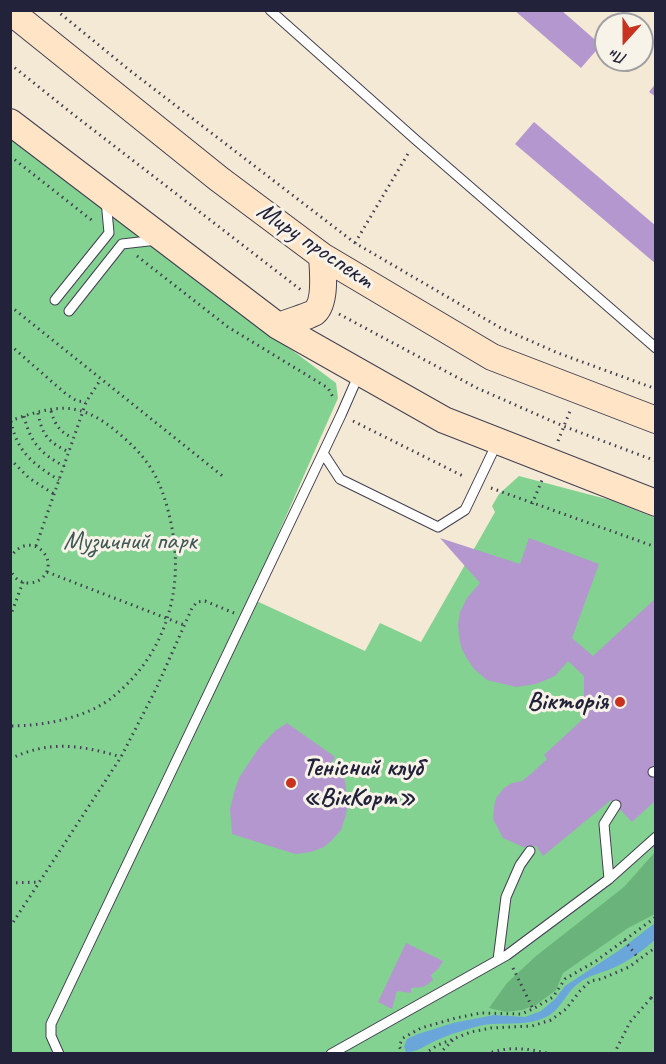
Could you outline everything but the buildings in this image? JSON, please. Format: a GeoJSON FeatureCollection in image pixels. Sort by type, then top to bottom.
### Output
{"type":"FeatureCollection","features":[{"type":"Feature","properties":{"kind":"main road","name":"Миру проспект"},"geometry":{"type":"LineString","coordinates":[[10,11],[219,179],[322,256],[492,357],[656,420]]}},
{"type":"Feature","properties":{"kind":"main road"},"geometry":{"type":"LineString","coordinates":[[10,122],[278,326],[444,420],[656,503]]}},
{"type":"Feature","properties":{"kind":"main road"},"geometry":{"type":"LineString","coordinates":[[278,326],[314,312],[320,303],[323,287],[322,256]]}},
{"type":"Feature","properties":{"kind":"lane"},"geometry":{"type":"LineString","coordinates":[[270,10],[656,348]]}},
{"type":"Feature","properties":{"kind":"lane"},"geometry":{"type":"LineString","coordinates":[[55,300],[109,233],[105,195]]}},
{"type":"Feature","properties":{"kind":"lane"},"geometry":{"type":"LineString","coordinates":[[69,311],[122,244],[164,239]]}},
{"type":"Feature","properties":{"kind":"lane"},"geometry":{"type":"LineString","coordinates":[[59,1053],[51,1036],[51,1024],[360,372]]}},
{"type":"Feature","properties":{"kind":"lane"},"geometry":{"type":"LineString","coordinates":[[323,453],[340,478],[438,527],[465,510],[498,441]]}},
{"type":"Feature","properties":{"kind":"lane"},"geometry":{"type":"LineString","coordinates":[[609,879],[604,824],[616,805]]}},
{"type":"Feature","properties":{"kind":"lane"},"geometry":{"type":"LineString","coordinates":[[331,1053],[507,955],[609,879],[656,837]]}},
{"type":"Feature","properties":{"kind":"lane"},"geometry":{"type":"LineString","coordinates":[[498,960],[506,897],[520,865],[530,851]]}},
{"type":"Feature","properties":{"kind":"path"},"geometry":{"type":"LineString","coordinates":[[56,10],[128,69],[355,243],[499,327],[558,353],[656,389]]}},
{"type":"Feature","properties":{"kind":"path"},"geometry":{"type":"LineString","coordinates":[[355,243],[416,140]]}},
{"type":"Feature","properties":{"kind":"path"},"geometry":{"type":"LineString","coordinates":[[10,306],[225,478]]}},
{"type":"Feature","properties":{"kind":"path"},"geometry":{"type":"LineString","coordinates":[[10,345],[66,394],[77,401],[86,402]]}},
{"type":"Feature","properties":{"kind":"path"},"geometry":{"type":"LineString","coordinates":[[532,504],[588,364]]}},
{"type":"Feature","properties":{"kind":"path"},"geometry":{"type":"LineString","coordinates":[[36,546],[86,402],[101,379]]}},
{"type":"Feature","properties":{"kind":"path"},"geometry":{"type":"LineString","coordinates":[[10,726],[36,725],[56,721],[98,707],[113,697],[144,664],[156,645],[173,601],[176,558],[169,513],[160,484],[148,463],[129,442],[114,429],[94,417],[71,408],[38,412],[11,421],[14,436],[23,452],[37,466],[58,480]]}},
{"type":"Feature","properties":{"kind":"path"},"geometry":{"type":"LineString","coordinates":[[51,410],[54,422],[59,429],[65,435],[73,438]]}},
{"type":"Feature","properties":{"kind":"path"},"geometry":{"type":"LineString","coordinates":[[38,412],[40,424],[47,438],[69,452]]}},
{"type":"Feature","properties":{"kind":"path"},"geometry":{"type":"LineString","coordinates":[[24,417],[27,430],[37,447],[63,466]]}},
{"type":"Feature","properties":{"kind":"path"},"geometry":{"type":"LineString","coordinates":[[10,459],[29,478],[54,494]]}},
{"type":"Feature","properties":{"kind":"path"},"geometry":{"type":"LineString","coordinates":[[10,558],[21,546],[36,546],[42,550],[48,563],[47,572],[43,577],[30,584],[16,579],[10,570]]}},
{"type":"Feature","properties":{"kind":"path"},"geometry":{"type":"LineString","coordinates":[[47,572],[184,625]]}},
{"type":"Feature","properties":{"kind":"path"},"geometry":{"type":"LineString","coordinates":[[10,618],[23,582]]}},
{"type":"Feature","properties":{"kind":"path"},"geometry":{"type":"LineString","coordinates":[[10,927],[121,757],[156,689],[192,608],[197,602],[205,601],[245,618]]}},
{"type":"Feature","properties":{"kind":"path"},"geometry":{"type":"LineString","coordinates":[[10,759],[49,746],[86,748],[121,757]]}},
{"type":"Feature","properties":{"kind":"path"},"geometry":{"type":"LineString","coordinates":[[10,883],[40,882]]}},
{"type":"Feature","properties":{"kind":"path"},"geometry":{"type":"LineString","coordinates":[[402,1053],[399,1046],[403,1038],[421,1028],[482,1013],[521,1014],[533,1009],[553,996],[565,979],[596,961],[656,917]]}},
{"type":"Feature","properties":{"kind":"path"},"geometry":{"type":"LineString","coordinates":[[624,940],[639,960]]}},
{"type":"Feature","properties":{"kind":"path"},"geometry":{"type":"LineString","coordinates":[[424,1053],[456,1038],[491,1028],[532,1026],[551,1020],[566,1009],[590,981],[629,968],[656,947]]}},
{"type":"Feature","properties":{"kind":"path"},"geometry":{"type":"LineString","coordinates":[[507,955],[533,1009]]}},
{"type":"Feature","properties":{"kind":"path"},"geometry":{"type":"LineString","coordinates":[[614,1053],[630,1022],[656,992]]}},
{"type":"Feature","properties":{"kind":"path"},"geometry":{"type":"LineString","coordinates":[[651,998],[656,1002]]}},
{"type":"Feature","properties":{"kind":"path"},"geometry":{"type":"LineString","coordinates":[[439,1053],[456,1038]]}},
{"type":"Feature","properties":{"kind":"path"},"geometry":{"type":"LineString","coordinates":[[486,1053],[498,1049],[530,1048],[550,1053]]}},
{"type":"Feature","properties":{"kind":"green space","name":"Музичний парк"},"geometry":{"type":"Polygon","coordinates":[[[10,139],[336,383],[338,398],[250,598],[365,651],[380,623],[421,642],[495,512],[492,506],[499,494],[519,476],[610,500],[655,518],[655,1053],[11,1053],[10,139]]]}},
{"type":"Feature","properties":{"kind":"green space"},"geometry":{"type":"Polygon","coordinates":[[[655,852],[655,914],[628,928],[563,973],[556,990],[536,1005],[506,1012],[489,1008],[507,983],[536,956],[624,887],[655,852]]]}},
{"type":"Feature","properties":{"kind":"water"},"geometry":{"type":"Polygon","coordinates":[[[655,923],[655,940],[624,962],[583,980],[550,1015],[525,1023],[477,1026],[444,1037],[417,1050],[406,1052],[404,1047],[407,1039],[453,1023],[494,1015],[525,1017],[541,1011],[565,986],[621,949],[655,923]]]}},
{"type":"Feature","properties":{"kind":"place","name":"Вікторія"},"geometry":{"type":"Point","coordinates":[620,702]}},
{"type":"Feature","properties":{"kind":"place","name":"Тенісний клуб «ВікКорт»"},"geometry":{"type":"Point","coordinates":[291,783]}}]}
